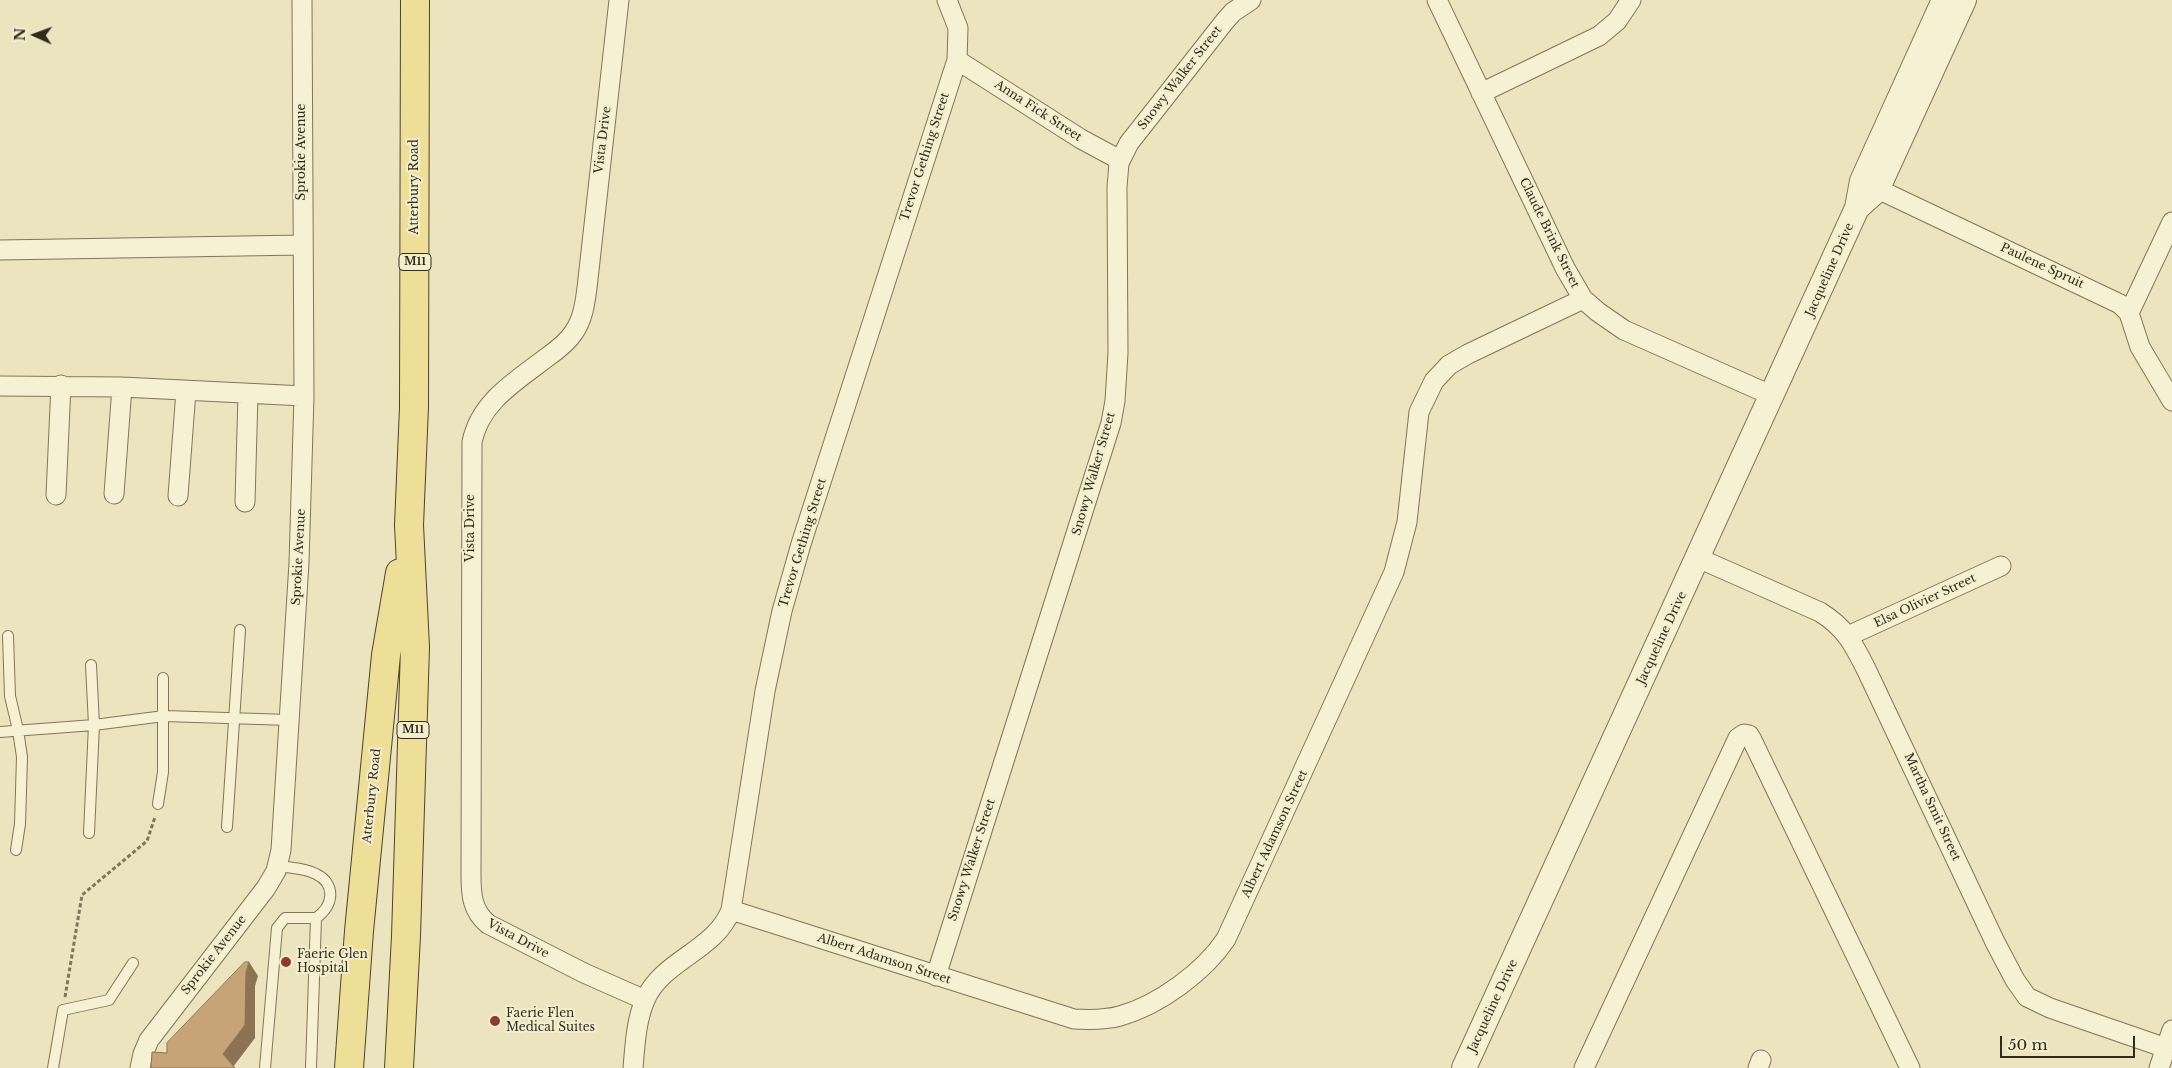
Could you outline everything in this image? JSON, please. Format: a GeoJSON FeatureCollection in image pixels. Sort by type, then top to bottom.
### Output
{"type":"FeatureCollection","features":[{"type":"Feature","properties":{"kind":"main road","name":"Atterbury Road"},"geometry":{"type":"LineString","coordinates":[[399,1068],[406,936],[415,647],[409,525],[414,379],[415,0]]}},
{"type":"Feature","properties":{"kind":"main road","name":"Atterbury Road"},"geometry":{"type":"LineString","coordinates":[[349,1068],[359,931],[386,655],[409,525]]}},
{"type":"Feature","properties":{"kind":"street","name":"Sprokie Avenue"},"geometry":{"type":"LineString","coordinates":[[140,1068],[145,1047],[152,1034],[266,888],[278,866],[282,850],[301,517],[304,396],[302,0]]}},
{"type":"Feature","properties":{"kind":"street","name":"Vista Drive"},"geometry":{"type":"LineString","coordinates":[[619,0],[587,288],[580,321],[574,333],[559,349],[501,394],[482,414],[476,426],[472,442],[471,875],[474,907],[480,917],[488,924],[584,973],[645,1000]]}},
{"type":"Feature","properties":{"kind":"street","name":"Trevor Gething Street"},"geometry":{"type":"LineString","coordinates":[[633,1068],[637,1027],[645,1000],[659,980],[720,930],[731,910],[758,728],[782,611],[803,536],[957,60],[958,28],[947,0]]}},
{"type":"Feature","properties":{"kind":"street","name":"Snowy Walker Street"},"geometry":{"type":"LineString","coordinates":[[936,976],[1111,423],[1115,401],[1118,353],[1117,187],[1120,160],[1129,143],[1216,32],[1233,12],[1249,0]]}},
{"type":"Feature","properties":{"kind":"street","name":"Claude Brink Street"},"geometry":{"type":"LineString","coordinates":[[1437,0],[1567,272],[1583,298],[1598,312],[1624,330],[1773,396]]}},
{"type":"Feature","properties":{"kind":"street"},"geometry":{"type":"LineString","coordinates":[[1481,93],[1599,36],[1617,21],[1631,0]]}},
{"type":"Feature","properties":{"kind":"street","name":"Jacqueline Drive"},"geometry":{"type":"LineString","coordinates":[[1869,186],[1944,0]]}},
{"type":"Feature","properties":{"kind":"street","name":"Jacqueline Drive"},"geometry":{"type":"LineString","coordinates":[[1464,1068],[1773,396],[1857,208],[1964,0]]}},
{"type":"Feature","properties":{"kind":"street","name":"Anna Fick Street"},"geometry":{"type":"LineString","coordinates":[[957,60],[1081,139],[1120,160]]}},
{"type":"Feature","properties":{"kind":"street","name":"Paulene Spruit"},"geometry":{"type":"LineString","coordinates":[[1869,186],[2111,298],[2130,313]]}},
{"type":"Feature","properties":{"kind":"street"},"geometry":{"type":"LineString","coordinates":[[2172,222],[2130,313],[2140,347],[2172,401]]}},
{"type":"Feature","properties":{"kind":"street"},"geometry":{"type":"LineString","coordinates":[[0,250],[302,245]]}},
{"type":"Feature","properties":{"kind":"street","name":"Albert Adamson Street"},"geometry":{"type":"LineString","coordinates":[[731,910],[1067,1017],[1100,1019],[1120,1016],[1148,1005],[1185,981],[1214,956],[1226,939],[1394,572],[1406,522],[1419,412],[1427,393],[1440,374],[1458,359],[1583,298]]}},
{"type":"Feature","properties":{"kind":"street"},"geometry":{"type":"LineString","coordinates":[[56,495],[61,385]]}},
{"type":"Feature","properties":{"kind":"street"},"geometry":{"type":"LineString","coordinates":[[0,386],[122,387],[304,396]]}},
{"type":"Feature","properties":{"kind":"street"},"geometry":{"type":"LineString","coordinates":[[114,494],[122,387]]}},
{"type":"Feature","properties":{"kind":"street"},"geometry":{"type":"LineString","coordinates":[[178,496],[186,391]]}},
{"type":"Feature","properties":{"kind":"street"},"geometry":{"type":"LineString","coordinates":[[246,502],[248,394]]}},
{"type":"Feature","properties":{"kind":"street","name":"Martha Smit Street"},"geometry":{"type":"LineString","coordinates":[[1698,558],[1820,612],[1838,624],[1848,636],[1867,671],[1995,942],[2023,993],[2033,1001],[2050,1008],[2166,1048]]}},
{"type":"Feature","properties":{"kind":"street","name":"Elsa Olivier Street"},"geometry":{"type":"LineString","coordinates":[[1848,636],[2001,566]]}},
{"type":"Feature","properties":{"kind":"street"},"geometry":{"type":"LineString","coordinates":[[1584,1068],[1738,738],[1744,734],[1749,734],[1910,1068]]}},
{"type":"Feature","properties":{"kind":"street"},"geometry":{"type":"LineString","coordinates":[[2159,1068],[2172,1030]]}},
{"type":"Feature","properties":{"kind":"lane"},"geometry":{"type":"LineString","coordinates":[[227,827],[240,630]]}},
{"type":"Feature","properties":{"kind":"lane"},"geometry":{"type":"LineString","coordinates":[[8,636],[10,696],[18,730],[22,776],[20,824],[16,850]]}},
{"type":"Feature","properties":{"kind":"lane"},"geometry":{"type":"LineString","coordinates":[[89,833],[94,725],[91,665]]}},
{"type":"Feature","properties":{"kind":"lane"},"geometry":{"type":"LineString","coordinates":[[158,804],[163,772],[163,678]]}},
{"type":"Feature","properties":{"kind":"lane"},"geometry":{"type":"LineString","coordinates":[[0,732],[94,725],[164,716],[290,720]]}},
{"type":"Feature","properties":{"kind":"lane"},"geometry":{"type":"LineString","coordinates":[[265,1068],[277,928],[285,918],[316,918],[326,909],[330,900],[326,883],[315,873],[278,866]]}},
{"type":"Feature","properties":{"kind":"lane"},"geometry":{"type":"LineString","coordinates":[[311,1068],[316,918]]}},
{"type":"Feature","properties":{"kind":"lane"},"geometry":{"type":"LineString","coordinates":[[53,1068],[63,1010],[109,1000],[132,963]]}},
{"type":"Feature","properties":{"kind":"path"},"geometry":{"type":"LineString","coordinates":[[63,1010],[82,894],[147,841],[158,804]]}},
{"type":"Feature","properties":{"kind":"building"},"geometry":{"type":"Polygon","coordinates":[[[245,962],[249,962],[246,972],[245,1025],[223,1054],[235,1068],[151,1068],[152,1052],[167,1053],[167,1043],[245,962]]]}},
{"type":"Feature","properties":{"kind":"place","name":"Faerie Glen Hospital"},"geometry":{"type":"Point","coordinates":[286,962]}},
{"type":"Feature","properties":{"kind":"place","name":"Faerie Flen Medical Suites"},"geometry":{"type":"Point","coordinates":[495,1021]}}]}
